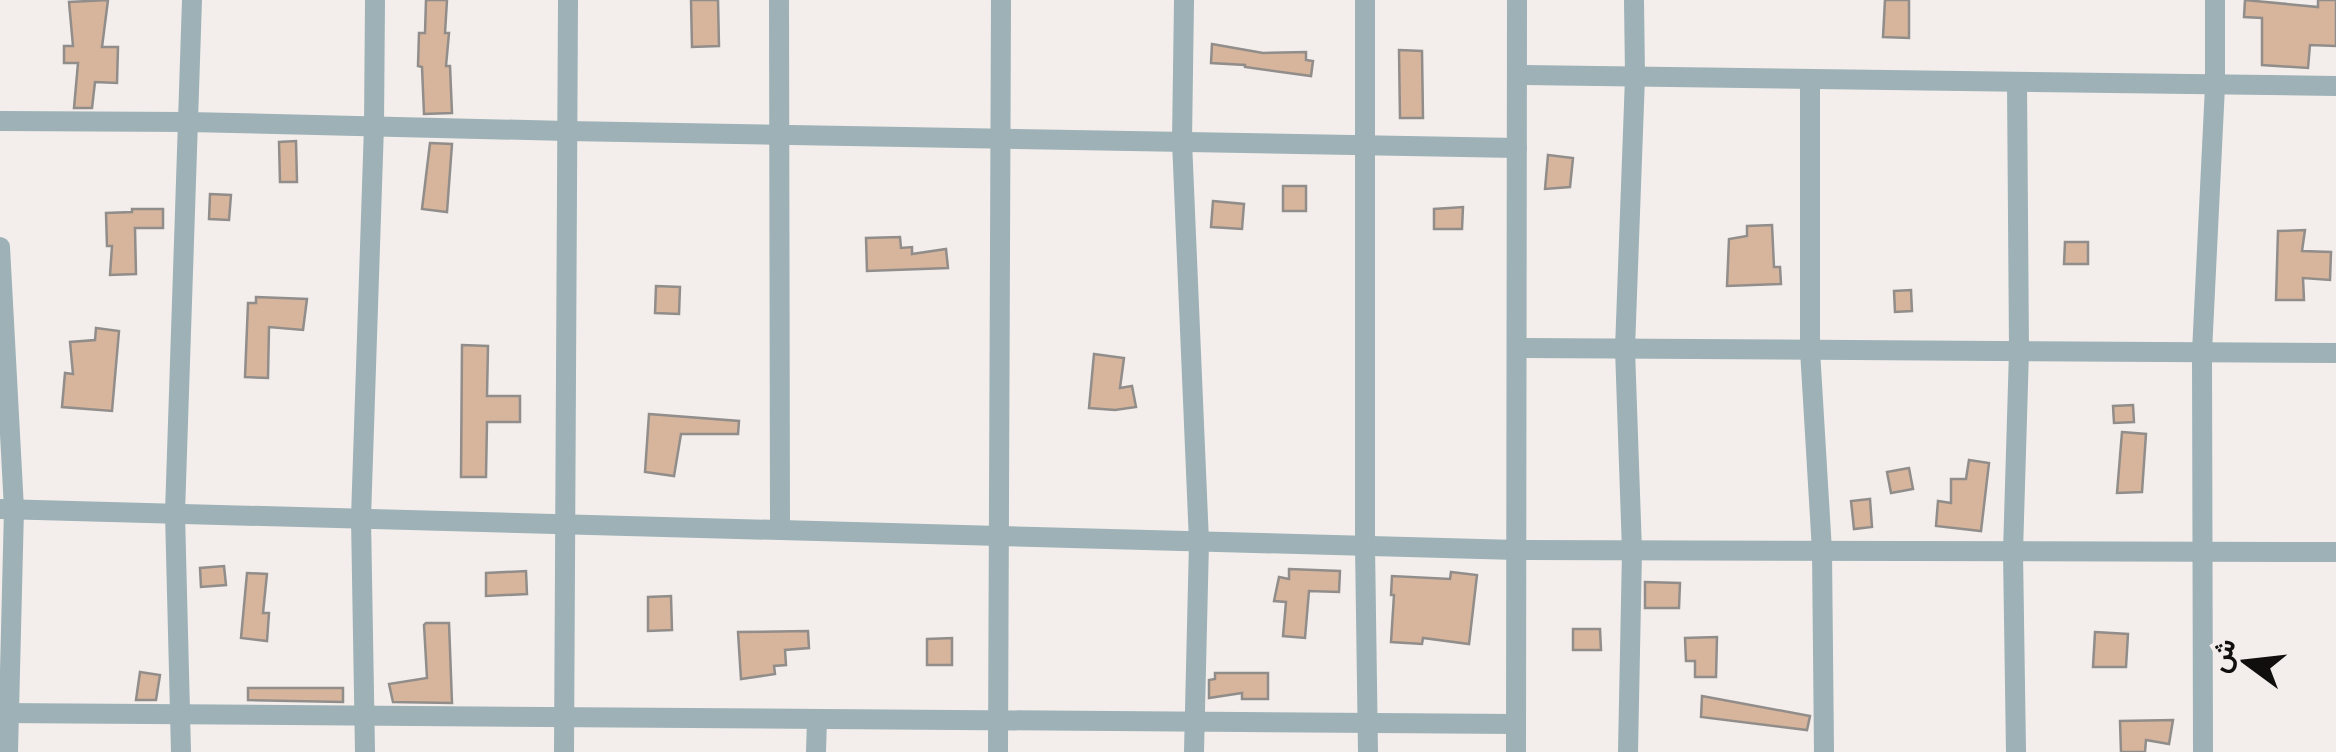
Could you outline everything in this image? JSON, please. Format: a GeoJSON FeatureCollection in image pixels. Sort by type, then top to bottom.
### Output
{"type":"FeatureCollection","features":[{"type":"Feature","properties":{"kind":"street"},"geometry":{"type":"LineString","coordinates":[[181,752],[175,513],[192,0]]}},
{"type":"Feature","properties":{"kind":"street"},"geometry":{"type":"LineString","coordinates":[[365,752],[361,518],[375,0]]}},
{"type":"Feature","properties":{"kind":"street"},"geometry":{"type":"LineString","coordinates":[[564,752],[568,0]]}},
{"type":"Feature","properties":{"kind":"street"},"geometry":{"type":"LineString","coordinates":[[779,0],[780,530]]}},
{"type":"Feature","properties":{"kind":"street"},"geometry":{"type":"LineString","coordinates":[[998,752],[1001,0]]}},
{"type":"Feature","properties":{"kind":"street"},"geometry":{"type":"LineString","coordinates":[[1184,0],[1182,141],[1199,542],[1194,752]]}},
{"type":"Feature","properties":{"kind":"street"},"geometry":{"type":"LineString","coordinates":[[1365,0],[1368,752]]}},
{"type":"Feature","properties":{"kind":"street"},"geometry":{"type":"LineString","coordinates":[[1516,752],[1517,0]]}},
{"type":"Feature","properties":{"kind":"street"},"geometry":{"type":"LineString","coordinates":[[1628,752],[1632,550],[1625,348],[1634,0]]}},
{"type":"Feature","properties":{"kind":"street"},"geometry":{"type":"LineString","coordinates":[[2202,752],[2202,352],[2215,0]]}},
{"type":"Feature","properties":{"kind":"street"},"geometry":{"type":"LineString","coordinates":[[1517,75],[2336,86]]}},
{"type":"Feature","properties":{"kind":"street"},"geometry":{"type":"LineString","coordinates":[[1810,79],[1810,350],[1822,551],[1824,752]]}},
{"type":"Feature","properties":{"kind":"street"},"geometry":{"type":"LineString","coordinates":[[2016,752],[2013,552],[2020,351],[2018,82]]}},
{"type":"Feature","properties":{"kind":"street"},"geometry":{"type":"LineString","coordinates":[[0,121],[1517,148]]}},
{"type":"Feature","properties":{"kind":"street"},"geometry":{"type":"LineString","coordinates":[[0,247],[8,752]]}},
{"type":"Feature","properties":{"kind":"street"},"geometry":{"type":"LineString","coordinates":[[1517,348],[2336,353]]}},
{"type":"Feature","properties":{"kind":"street"},"geometry":{"type":"LineString","coordinates":[[7,509],[1516,550],[2336,552]]}},
{"type":"Feature","properties":{"kind":"street"},"geometry":{"type":"LineString","coordinates":[[5,713],[1516,724]]}},
{"type":"Feature","properties":{"kind":"street"},"geometry":{"type":"LineString","coordinates":[[816,752],[818,719]]}},
{"type":"Feature","properties":{"kind":"building"},"geometry":{"type":"Polygon","coordinates":[[[108,0],[102,47],[118,47],[117,83],[95,82],[92,108],[74,108],[78,63],[64,63],[64,46],[73,46],[69,2],[108,0]]]}},
{"type":"Feature","properties":{"kind":"building"},"geometry":{"type":"Polygon","coordinates":[[[426,0],[447,0],[446,66],[450,66],[452,113],[424,114],[422,67],[418,66],[426,0]]]}},
{"type":"Feature","properties":{"kind":"building"},"geometry":{"type":"Polygon","coordinates":[[[691,0],[718,0],[719,46],[692,47],[691,0]]]}},
{"type":"Feature","properties":{"kind":"building"},"geometry":{"type":"Polygon","coordinates":[[[1885,0],[1909,0],[1909,38],[1883,37],[1885,0]]]}},
{"type":"Feature","properties":{"kind":"building"},"geometry":{"type":"Polygon","coordinates":[[[2245,0],[2318,7],[2318,0],[2336,0],[2336,46],[2310,45],[2308,68],[2262,65],[2262,18],[2244,17],[2245,0]]]}},
{"type":"Feature","properties":{"kind":"building"},"geometry":{"type":"Polygon","coordinates":[[[1212,44],[1263,53],[1306,52],[1306,60],[1313,61],[1311,76],[1211,63],[1212,44]]]}},
{"type":"Feature","properties":{"kind":"building"},"geometry":{"type":"Polygon","coordinates":[[[1399,50],[1422,51],[1423,118],[1400,118],[1399,50]]]}},
{"type":"Feature","properties":{"kind":"building"},"geometry":{"type":"Polygon","coordinates":[[[296,141],[297,182],[280,182],[279,142],[296,141]]]}},
{"type":"Feature","properties":{"kind":"building"},"geometry":{"type":"Polygon","coordinates":[[[430,143],[452,144],[447,212],[422,209],[430,143]]]}},
{"type":"Feature","properties":{"kind":"building"},"geometry":{"type":"Polygon","coordinates":[[[1548,155],[1573,158],[1570,187],[1545,189],[1548,155]]]}},
{"type":"Feature","properties":{"kind":"building"},"geometry":{"type":"Polygon","coordinates":[[[1283,186],[1306,186],[1306,211],[1283,211],[1283,186]]]}},
{"type":"Feature","properties":{"kind":"building"},"geometry":{"type":"Polygon","coordinates":[[[210,194],[231,195],[229,220],[209,219],[210,194]]]}},
{"type":"Feature","properties":{"kind":"building"},"geometry":{"type":"Polygon","coordinates":[[[1213,201],[1244,204],[1242,229],[1211,227],[1213,201]]]}},
{"type":"Feature","properties":{"kind":"building"},"geometry":{"type":"Polygon","coordinates":[[[1463,207],[1462,229],[1434,229],[1434,209],[1463,207]]]}},
{"type":"Feature","properties":{"kind":"building"},"geometry":{"type":"Polygon","coordinates":[[[163,209],[163,228],[135,228],[136,274],[110,275],[112,246],[107,246],[106,213],[163,209]]]}},
{"type":"Feature","properties":{"kind":"building"},"geometry":{"type":"Polygon","coordinates":[[[1772,225],[1774,267],[1780,267],[1781,284],[1727,286],[1729,239],[1747,236],[1747,226],[1772,225]]]}},
{"type":"Feature","properties":{"kind":"building"},"geometry":{"type":"Polygon","coordinates":[[[2305,230],[2302,251],[2331,252],[2330,280],[2303,278],[2304,300],[2276,300],[2278,231],[2305,230]]]}},
{"type":"Feature","properties":{"kind":"building"},"geometry":{"type":"Polygon","coordinates":[[[900,237],[901,248],[912,247],[912,254],[946,249],[948,268],[867,271],[866,238],[900,237]]]}},
{"type":"Feature","properties":{"kind":"building"},"geometry":{"type":"Polygon","coordinates":[[[2065,242],[2088,242],[2088,264],[2064,264],[2065,242]]]}},
{"type":"Feature","properties":{"kind":"building"},"geometry":{"type":"Polygon","coordinates":[[[656,286],[680,287],[679,314],[655,313],[656,286]]]}},
{"type":"Feature","properties":{"kind":"building"},"geometry":{"type":"Polygon","coordinates":[[[1911,290],[1912,311],[1895,312],[1894,291],[1911,290]]]}},
{"type":"Feature","properties":{"kind":"building"},"geometry":{"type":"Polygon","coordinates":[[[256,297],[307,299],[303,330],[269,327],[268,378],[245,377],[248,303],[256,303],[256,297]]]}},
{"type":"Feature","properties":{"kind":"building"},"geometry":{"type":"Polygon","coordinates":[[[96,328],[119,331],[112,411],[62,407],[65,373],[73,374],[70,342],[95,340],[96,328]]]}},
{"type":"Feature","properties":{"kind":"building"},"geometry":{"type":"Polygon","coordinates":[[[462,345],[488,346],[487,396],[520,396],[520,422],[487,422],[486,477],[461,477],[462,345]]]}},
{"type":"Feature","properties":{"kind":"building"},"geometry":{"type":"Polygon","coordinates":[[[1094,354],[1124,358],[1120,388],[1132,386],[1136,407],[1089,408],[1094,354]]]}},
{"type":"Feature","properties":{"kind":"building"},"geometry":{"type":"Polygon","coordinates":[[[2133,405],[2134,422],[2114,423],[2113,406],[2133,405]]]}},
{"type":"Feature","properties":{"kind":"building"},"geometry":{"type":"Polygon","coordinates":[[[649,414],[739,421],[738,434],[681,434],[674,476],[645,472],[649,414]]]}},
{"type":"Feature","properties":{"kind":"building"},"geometry":{"type":"Polygon","coordinates":[[[2122,432],[2146,434],[2142,492],[2117,493],[2122,432]]]}},
{"type":"Feature","properties":{"kind":"building"},"geometry":{"type":"Polygon","coordinates":[[[1969,460],[1989,463],[1981,531],[1936,526],[1938,501],[1951,503],[1951,479],[1966,479],[1969,460]]]}},
{"type":"Feature","properties":{"kind":"building"},"geometry":{"type":"Polygon","coordinates":[[[1909,468],[1913,489],[1891,493],[1887,472],[1909,468]]]}},
{"type":"Feature","properties":{"kind":"building"},"geometry":{"type":"Polygon","coordinates":[[[1870,499],[1872,527],[1854,529],[1851,501],[1870,499]]]}},
{"type":"Feature","properties":{"kind":"building"},"geometry":{"type":"Polygon","coordinates":[[[224,566],[226,585],[201,587],[200,568],[224,566]]]}},
{"type":"Feature","properties":{"kind":"building"},"geometry":{"type":"Polygon","coordinates":[[[1289,569],[1340,571],[1339,592],[1309,591],[1305,638],[1283,636],[1286,602],[1274,601],[1279,577],[1289,579],[1289,569]]]}},
{"type":"Feature","properties":{"kind":"building"},"geometry":{"type":"Polygon","coordinates":[[[526,571],[527,594],[486,596],[486,573],[526,571]]]}},
{"type":"Feature","properties":{"kind":"building"},"geometry":{"type":"Polygon","coordinates":[[[1451,572],[1477,575],[1469,644],[1423,638],[1422,644],[1391,642],[1392,576],[1450,579],[1451,572]]]}},
{"type":"Feature","properties":{"kind":"building"},"geometry":{"type":"Polygon","coordinates":[[[247,573],[267,574],[263,613],[269,613],[267,641],[241,638],[247,573]]]}},
{"type":"Feature","properties":{"kind":"building"},"geometry":{"type":"Polygon","coordinates":[[[1645,582],[1680,583],[1679,608],[1645,608],[1645,582]]]}},
{"type":"Feature","properties":{"kind":"building"},"geometry":{"type":"Polygon","coordinates":[[[671,596],[672,630],[648,631],[648,597],[671,596]]]}},
{"type":"Feature","properties":{"kind":"building"},"geometry":{"type":"Polygon","coordinates":[[[426,623],[449,623],[452,703],[393,702],[389,684],[427,678],[426,623]]]}},
{"type":"Feature","properties":{"kind":"building"},"geometry":{"type":"Polygon","coordinates":[[[1573,629],[1600,629],[1601,650],[1573,650],[1573,629]]]}},
{"type":"Feature","properties":{"kind":"building"},"geometry":{"type":"Polygon","coordinates":[[[808,631],[809,648],[785,650],[786,665],[774,666],[775,674],[741,679],[738,632],[808,631]]]}},
{"type":"Feature","properties":{"kind":"building"},"geometry":{"type":"Polygon","coordinates":[[[2095,632],[2128,634],[2126,667],[2093,667],[2095,632]]]}},
{"type":"Feature","properties":{"kind":"building"},"geometry":{"type":"Polygon","coordinates":[[[1717,637],[1716,677],[1695,677],[1695,661],[1686,661],[1685,638],[1717,637]]]}},
{"type":"Feature","properties":{"kind":"building"},"geometry":{"type":"Polygon","coordinates":[[[952,638],[952,665],[927,665],[927,639],[952,638]]]}},
{"type":"Feature","properties":{"kind":"building"},"geometry":{"type":"Polygon","coordinates":[[[140,672],[160,675],[156,700],[136,700],[140,672]]]}},
{"type":"Feature","properties":{"kind":"building"},"geometry":{"type":"Polygon","coordinates":[[[1215,673],[1268,673],[1268,699],[1242,699],[1242,693],[1209,698],[1209,680],[1215,679],[1215,673]]]}},
{"type":"Feature","properties":{"kind":"building"},"geometry":{"type":"Polygon","coordinates":[[[248,688],[343,688],[343,702],[248,700],[248,688]]]}},
{"type":"Feature","properties":{"kind":"building"},"geometry":{"type":"Polygon","coordinates":[[[1702,696],[1810,716],[1807,730],[1701,717],[1702,696]]]}},
{"type":"Feature","properties":{"kind":"building"},"geometry":{"type":"Polygon","coordinates":[[[2173,720],[2169,744],[2146,740],[2145,752],[2121,752],[2120,721],[2173,720]]]}}]}
